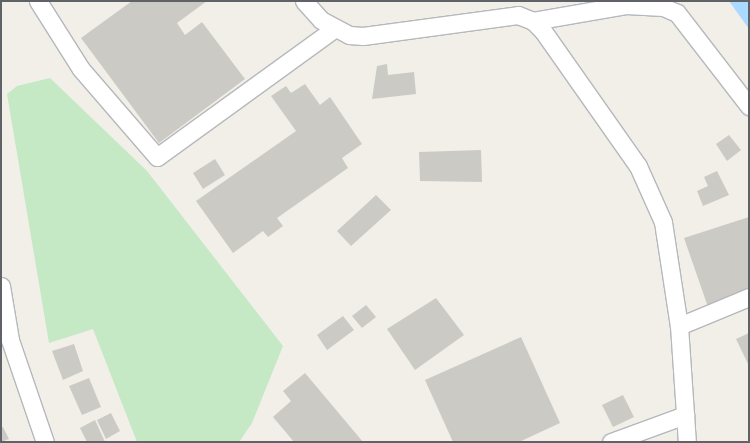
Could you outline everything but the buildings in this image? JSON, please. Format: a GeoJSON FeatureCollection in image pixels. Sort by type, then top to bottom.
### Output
{"type":"FeatureCollection","features":[{"type":"Feature","properties":{"kind":"street"},"geometry":{"type":"LineString","coordinates":[[38,1],[81,69],[157,157],[334,29]]}},
{"type":"Feature","properties":{"kind":"street"},"geometry":{"type":"LineString","coordinates":[[304,1],[334,29],[363,36],[518,15],[532,21],[638,166],[663,222],[679,326],[687,442]]}},
{"type":"Feature","properties":{"kind":"street"},"geometry":{"type":"LineString","coordinates":[[532,21],[626,5],[662,7],[677,13],[749,106]]}},
{"type":"Feature","properties":{"kind":"street"},"geometry":{"type":"LineString","coordinates":[[1,286],[10,340],[45,442]]}},
{"type":"Feature","properties":{"kind":"street"},"geometry":{"type":"LineString","coordinates":[[679,326],[749,297]]}},
{"type":"Feature","properties":{"kind":"street"},"geometry":{"type":"LineString","coordinates":[[611,442],[685,415]]}},
{"type":"Feature","properties":{"kind":"green space"},"geometry":{"type":"Polygon","coordinates":[[[50,78],[147,171],[283,346],[252,423],[239,442],[137,442],[93,329],[49,343],[7,94],[17,86],[50,78]]]}},
{"type":"Feature","properties":{"kind":"water"},"geometry":{"type":"Polygon","coordinates":[[[729,1],[749,1],[749,29],[729,1]]]}}]}
